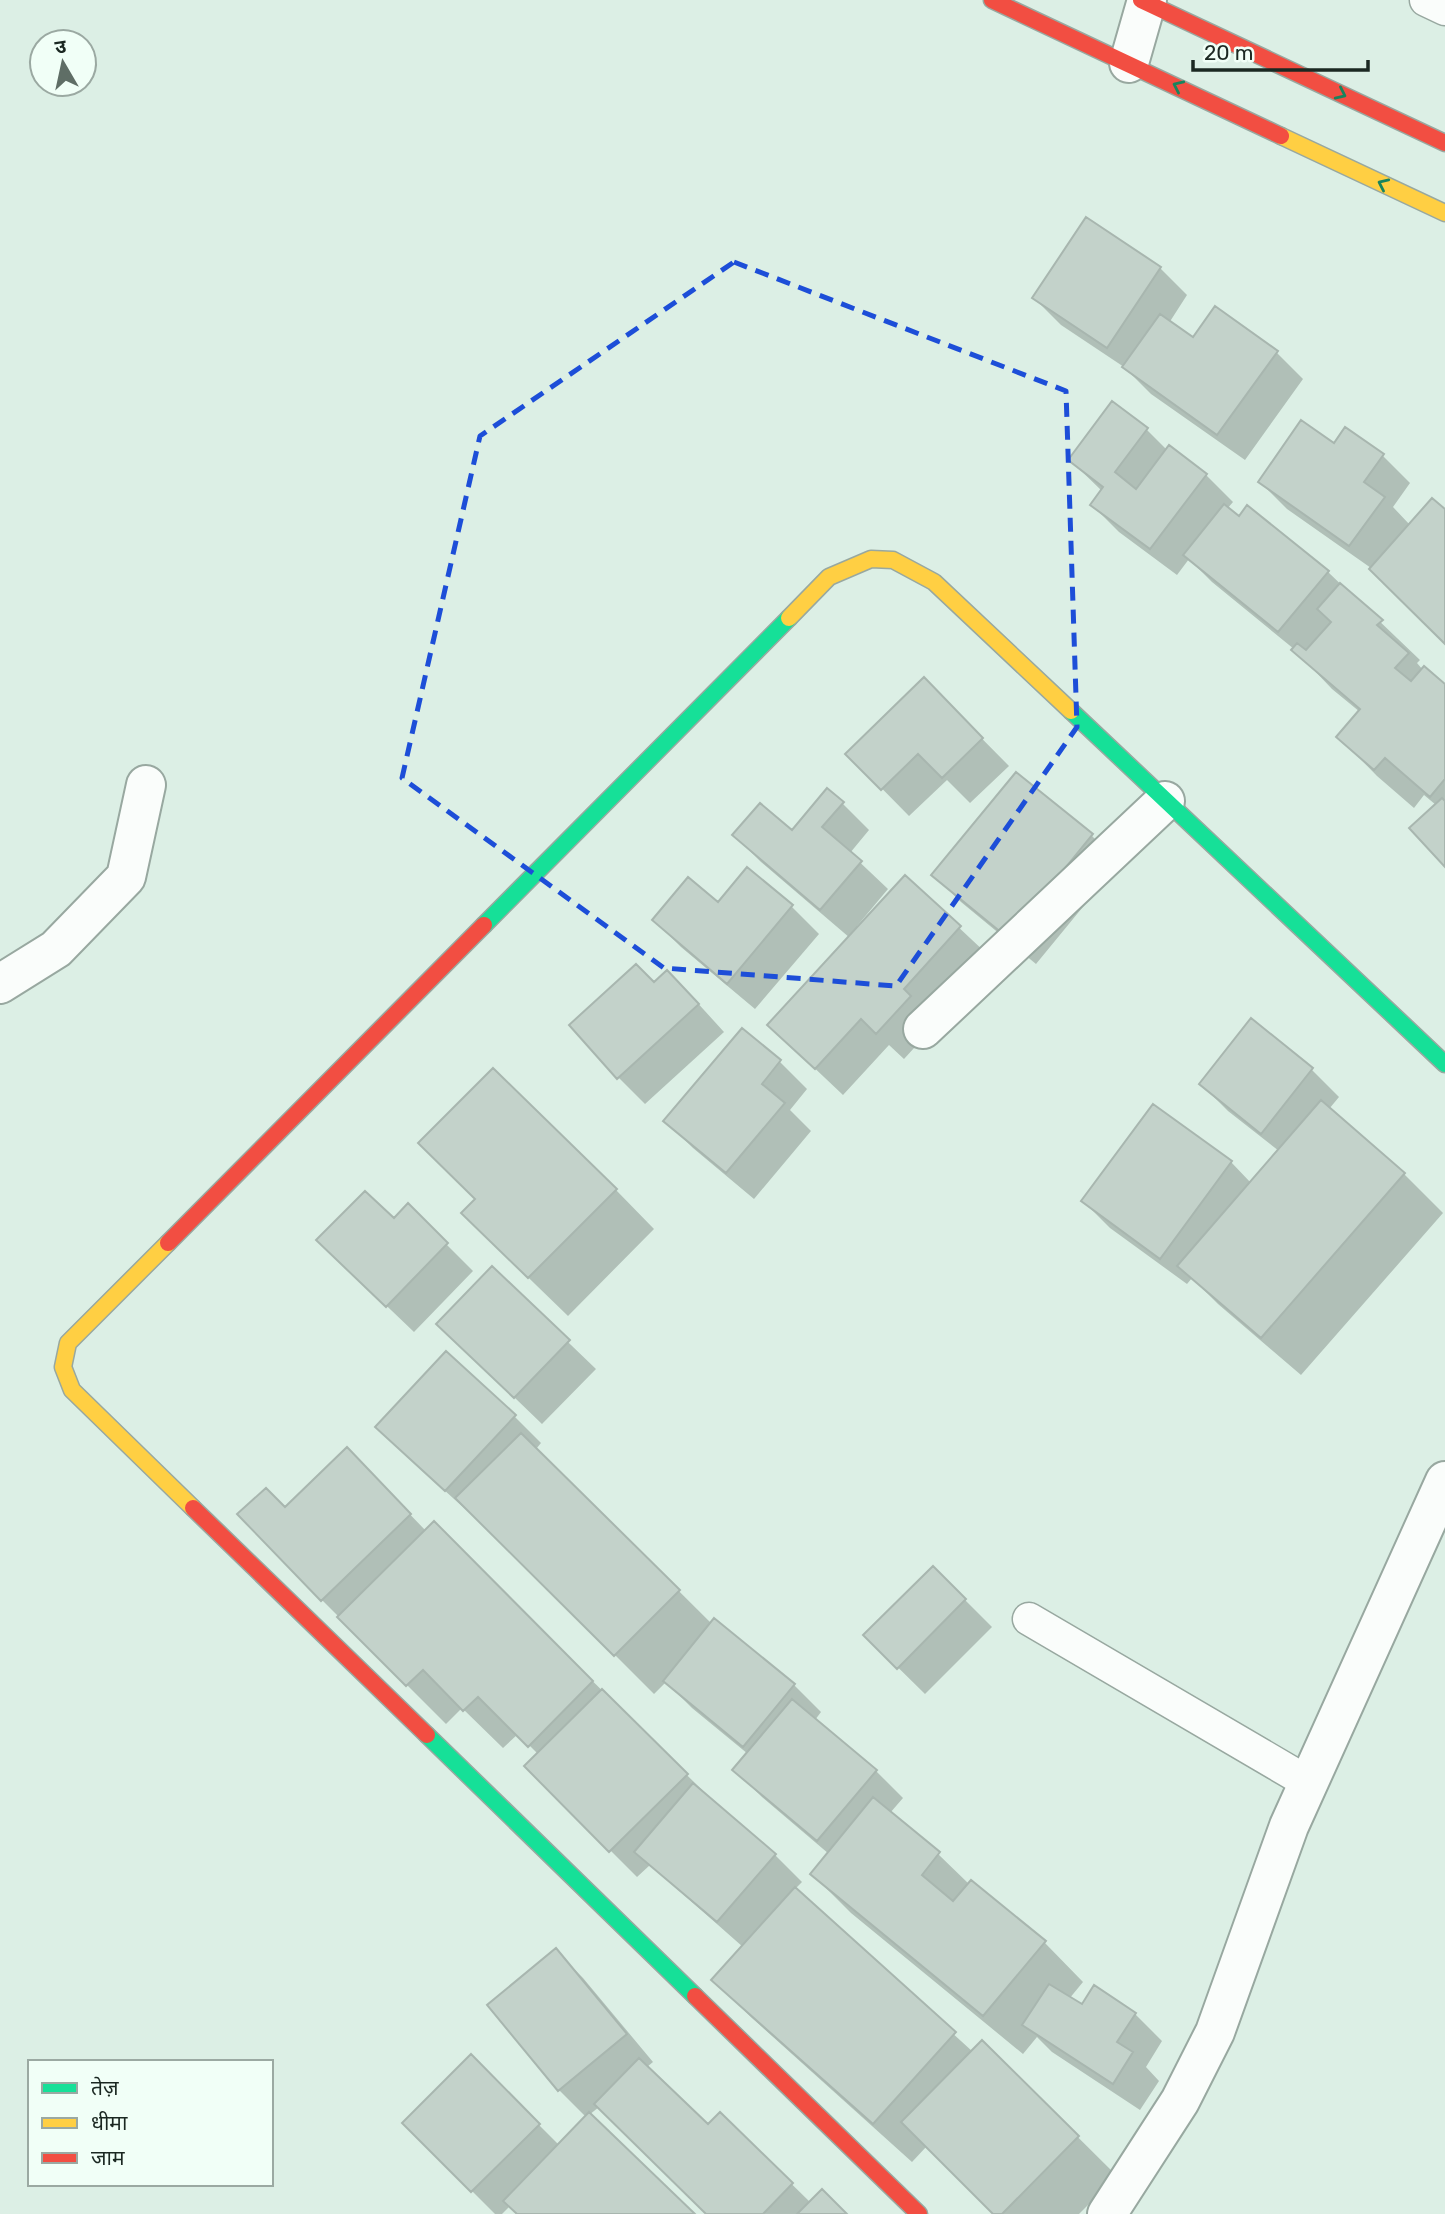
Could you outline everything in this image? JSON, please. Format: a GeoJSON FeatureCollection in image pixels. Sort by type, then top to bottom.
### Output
{"type":"FeatureCollection","features":[{"type":"Feature","properties":{"kind":"street"},"geometry":{"type":"LineString","coordinates":[[992,0],[1445,213]]}},
{"type":"Feature","properties":{"kind":"street"},"geometry":{"type":"LineString","coordinates":[[1129,63],[1145,1],[1445,143]]}},
{"type":"Feature","properties":{"kind":"street"},"geometry":{"type":"LineString","coordinates":[[919,2214],[72,1390],[62,1370],[62,1356],[68,1343],[829,577],[853,563],[881,557],[906,564],[933,582],[1445,1064]]}},
{"type":"Feature","properties":{"kind":"street"},"geometry":{"type":"LineString","coordinates":[[0,984],[56,949],[126,877],[146,785]]}},
{"type":"Feature","properties":{"kind":"street"},"geometry":{"type":"LineString","coordinates":[[923,1029],[1165,801]]}},
{"type":"Feature","properties":{"kind":"street"},"geometry":{"type":"LineString","coordinates":[[1107,2214],[1180,2101],[1215,2032],[1289,1826],[1445,1481]]}},
{"type":"Feature","properties":{"kind":"lane"},"geometry":{"type":"LineString","coordinates":[[1426,0],[1445,9]]}},
{"type":"Feature","properties":{"kind":"lane"},"geometry":{"type":"LineString","coordinates":[[1029,1619],[1309,1783]]}},
{"type":"Feature","properties":{"kind":"highlighted area"},"geometry":{"type":"Polygon","coordinates":[[[734,262],[1066,391],[1077,727],[896,986],[664,968],[402,778],[480,436],[734,262]]]}},
{"type":"Feature","properties":{"kind":"building"},"geometry":{"type":"Polygon","coordinates":[[[1086,217],[1161,267],[1107,348],[1032,298],[1086,217]]]}},
{"type":"Feature","properties":{"kind":"building"},"geometry":{"type":"Polygon","coordinates":[[[1215,306],[1278,351],[1217,435],[1122,367],[1160,314],[1193,337],[1215,306]]]}},
{"type":"Feature","properties":{"kind":"building"},"geometry":{"type":"Polygon","coordinates":[[[1112,401],[1148,428],[1115,472],[1136,489],[1169,445],[1207,474],[1150,549],[1090,505],[1103,487],[1068,460],[1112,401]]]}},
{"type":"Feature","properties":{"kind":"building"},"geometry":{"type":"Polygon","coordinates":[[[1301,420],[1334,443],[1345,427],[1384,454],[1364,482],[1385,497],[1349,546],[1258,482],[1301,420]]]}},
{"type":"Feature","properties":{"kind":"building"},"geometry":{"type":"Polygon","coordinates":[[[1432,498],[1445,509],[1445,644],[1369,569],[1432,498]]]}},
{"type":"Feature","properties":{"kind":"building"},"geometry":{"type":"Polygon","coordinates":[[[1224,504],[1239,516],[1247,505],[1329,571],[1278,632],[1183,555],[1224,504]]]}},
{"type":"Feature","properties":{"kind":"building"},"geometry":{"type":"Polygon","coordinates":[[[1340,583],[1383,620],[1377,625],[1409,653],[1395,668],[1411,681],[1424,666],[1445,684],[1445,779],[1430,797],[1385,758],[1374,770],[1336,737],[1360,709],[1291,650],[1297,643],[1306,650],[1331,622],[1317,609],[1340,583]]]}},
{"type":"Feature","properties":{"kind":"building"},"geometry":{"type":"Polygon","coordinates":[[[924,677],[983,738],[942,778],[918,754],[881,790],[845,754],[924,677]]]}},
{"type":"Feature","properties":{"kind":"building"},"geometry":{"type":"Polygon","coordinates":[[[1016,772],[1093,834],[1008,938],[931,875],[1016,772]]]}},
{"type":"Feature","properties":{"kind":"building"},"geometry":{"type":"Polygon","coordinates":[[[827,788],[844,802],[822,827],[862,861],[820,910],[732,835],[760,803],[792,830],[827,788]]]}},
{"type":"Feature","properties":{"kind":"building"},"geometry":{"type":"Polygon","coordinates":[[[1442,798],[1445,801],[1445,867],[1409,828],[1442,798]]]}},
{"type":"Feature","properties":{"kind":"building"},"geometry":{"type":"Polygon","coordinates":[[[747,867],[793,905],[727,984],[652,920],[688,877],[718,902],[747,867]]]}},
{"type":"Feature","properties":{"kind":"building"},"geometry":{"type":"Polygon","coordinates":[[[905,875],[961,926],[904,989],[911,996],[876,1034],[861,1019],[815,1069],[767,1025],[905,875]]]}},
{"type":"Feature","properties":{"kind":"building"},"geometry":{"type":"Polygon","coordinates":[[[636,964],[654,982],[667,970],[699,1004],[617,1079],[569,1025],[636,964]]]}},
{"type":"Feature","properties":{"kind":"building"},"geometry":{"type":"Polygon","coordinates":[[[1251,1018],[1313,1068],[1261,1134],[1199,1084],[1251,1018]]]}},
{"type":"Feature","properties":{"kind":"building"},"geometry":{"type":"Polygon","coordinates":[[[742,1028],[781,1060],[762,1084],[785,1103],[726,1173],[663,1121],[742,1028]]]}},
{"type":"Feature","properties":{"kind":"building"},"geometry":{"type":"Polygon","coordinates":[[[493,1068],[617,1189],[528,1278],[461,1213],[475,1199],[418,1143],[493,1068]]]}},
{"type":"Feature","properties":{"kind":"building"},"geometry":{"type":"Polygon","coordinates":[[[1321,1100],[1405,1173],[1261,1338],[1177,1266],[1321,1100]]]}},
{"type":"Feature","properties":{"kind":"building"},"geometry":{"type":"Polygon","coordinates":[[[1153,1104],[1232,1161],[1160,1259],[1081,1201],[1153,1104]]]}},
{"type":"Feature","properties":{"kind":"building"},"geometry":{"type":"Polygon","coordinates":[[[365,1191],[394,1218],[408,1203],[448,1243],[386,1307],[316,1240],[365,1191]]]}},
{"type":"Feature","properties":{"kind":"building"},"geometry":{"type":"Polygon","coordinates":[[[492,1266],[570,1340],[514,1398],[436,1324],[492,1266]]]}},
{"type":"Feature","properties":{"kind":"building"},"geometry":{"type":"Polygon","coordinates":[[[446,1351],[516,1415],[445,1491],[375,1427],[446,1351]]]}},
{"type":"Feature","properties":{"kind":"building"},"geometry":{"type":"Polygon","coordinates":[[[521,1433],[680,1590],[614,1656],[455,1498],[521,1433]]]}},
{"type":"Feature","properties":{"kind":"building"},"geometry":{"type":"Polygon","coordinates":[[[347,1447],[411,1514],[321,1601],[237,1514],[266,1488],[285,1507],[347,1447]]]}},
{"type":"Feature","properties":{"kind":"building"},"geometry":{"type":"Polygon","coordinates":[[[434,1521],[593,1681],[528,1747],[478,1697],[463,1711],[423,1670],[406,1686],[337,1617],[434,1521]]]}},
{"type":"Feature","properties":{"kind":"building"},"geometry":{"type":"Polygon","coordinates":[[[933,1566],[966,1599],[897,1669],[863,1635],[933,1566]]]}},
{"type":"Feature","properties":{"kind":"building"},"geometry":{"type":"Polygon","coordinates":[[[714,1618],[795,1684],[743,1747],[663,1681],[714,1618]]]}},
{"type":"Feature","properties":{"kind":"building"},"geometry":{"type":"Polygon","coordinates":[[[602,1689],[688,1774],[609,1852],[524,1766],[602,1689]]]}},
{"type":"Feature","properties":{"kind":"building"},"geometry":{"type":"Polygon","coordinates":[[[792,1699],[877,1770],[817,1841],[732,1770],[792,1699]]]}},
{"type":"Feature","properties":{"kind":"building"},"geometry":{"type":"Polygon","coordinates":[[[693,1783],[776,1854],[717,1922],[634,1852],[693,1783]]]}},
{"type":"Feature","properties":{"kind":"building"},"geometry":{"type":"Polygon","coordinates":[[[873,1797],[940,1852],[922,1875],[953,1901],[971,1880],[1046,1941],[983,2016],[810,1874],[873,1797]]]}},
{"type":"Feature","properties":{"kind":"building"},"geometry":{"type":"Polygon","coordinates":[[[795,1887],[956,2032],[873,2124],[711,1980],[795,1887]]]}},
{"type":"Feature","properties":{"kind":"building"},"geometry":{"type":"Polygon","coordinates":[[[556,1948],[627,2034],[558,2091],[487,2005],[556,1948]]]}},
{"type":"Feature","properties":{"kind":"building"},"geometry":{"type":"Polygon","coordinates":[[[1049,1984],[1082,2004],[1094,1985],[1136,2013],[1117,2042],[1133,2052],[1113,2084],[1022,2025],[1049,1984]]]}},
{"type":"Feature","properties":{"kind":"building"},"geometry":{"type":"Polygon","coordinates":[[[982,2040],[1079,2136],[1002,2214],[993,2214],[901,2122],[982,2040]]]}},
{"type":"Feature","properties":{"kind":"building"},"geometry":{"type":"Polygon","coordinates":[[[471,2054],[540,2124],[471,2192],[402,2123],[471,2054]]]}},
{"type":"Feature","properties":{"kind":"building"},"geometry":{"type":"Polygon","coordinates":[[[639,2058],[708,2124],[720,2112],[793,2183],[763,2214],[706,2214],[594,2104],[639,2058]]]}},
{"type":"Feature","properties":{"kind":"building"},"geometry":{"type":"Polygon","coordinates":[[[589,2112],[695,2214],[517,2214],[503,2201],[589,2112]]]}},
{"type":"Feature","properties":{"kind":"building"},"geometry":{"type":"Polygon","coordinates":[[[822,2189],[847,2214],[797,2214],[822,2189]]]}},
{"type":"Feature","properties":{"kind":"traffic: fast"},"geometry":{"type":"LineString","coordinates":[[484,925],[789,618]]}},
{"type":"Feature","properties":{"kind":"traffic: fast"},"geometry":{"type":"LineString","coordinates":[[1071,711],[1445,1064]]}},
{"type":"Feature","properties":{"kind":"traffic: fast"},"geometry":{"type":"LineString","coordinates":[[427,1735],[695,1996]]}},
{"type":"Feature","properties":{"kind":"traffic: slow"},"geometry":{"type":"LineString","coordinates":[[1281,136],[1445,213]]}},
{"type":"Feature","properties":{"kind":"traffic: slow"},"geometry":{"type":"LineString","coordinates":[[789,618],[829,577],[871,559],[893,560],[934,582],[1071,711]]}},
{"type":"Feature","properties":{"kind":"traffic: slow"},"geometry":{"type":"LineString","coordinates":[[168,1243],[68,1343],[63,1367],[72,1390],[193,1508]]}},
{"type":"Feature","properties":{"kind":"traffic: jam"},"geometry":{"type":"LineString","coordinates":[[992,0],[1281,136]]}},
{"type":"Feature","properties":{"kind":"traffic: jam"},"geometry":{"type":"LineString","coordinates":[[1141,0],[1445,143]]}},
{"type":"Feature","properties":{"kind":"traffic: jam"},"geometry":{"type":"LineString","coordinates":[[168,1243],[484,925]]}},
{"type":"Feature","properties":{"kind":"traffic: jam"},"geometry":{"type":"LineString","coordinates":[[193,1508],[427,1735]]}},
{"type":"Feature","properties":{"kind":"traffic: jam"},"geometry":{"type":"LineString","coordinates":[[695,1996],[919,2214]]}}]}
